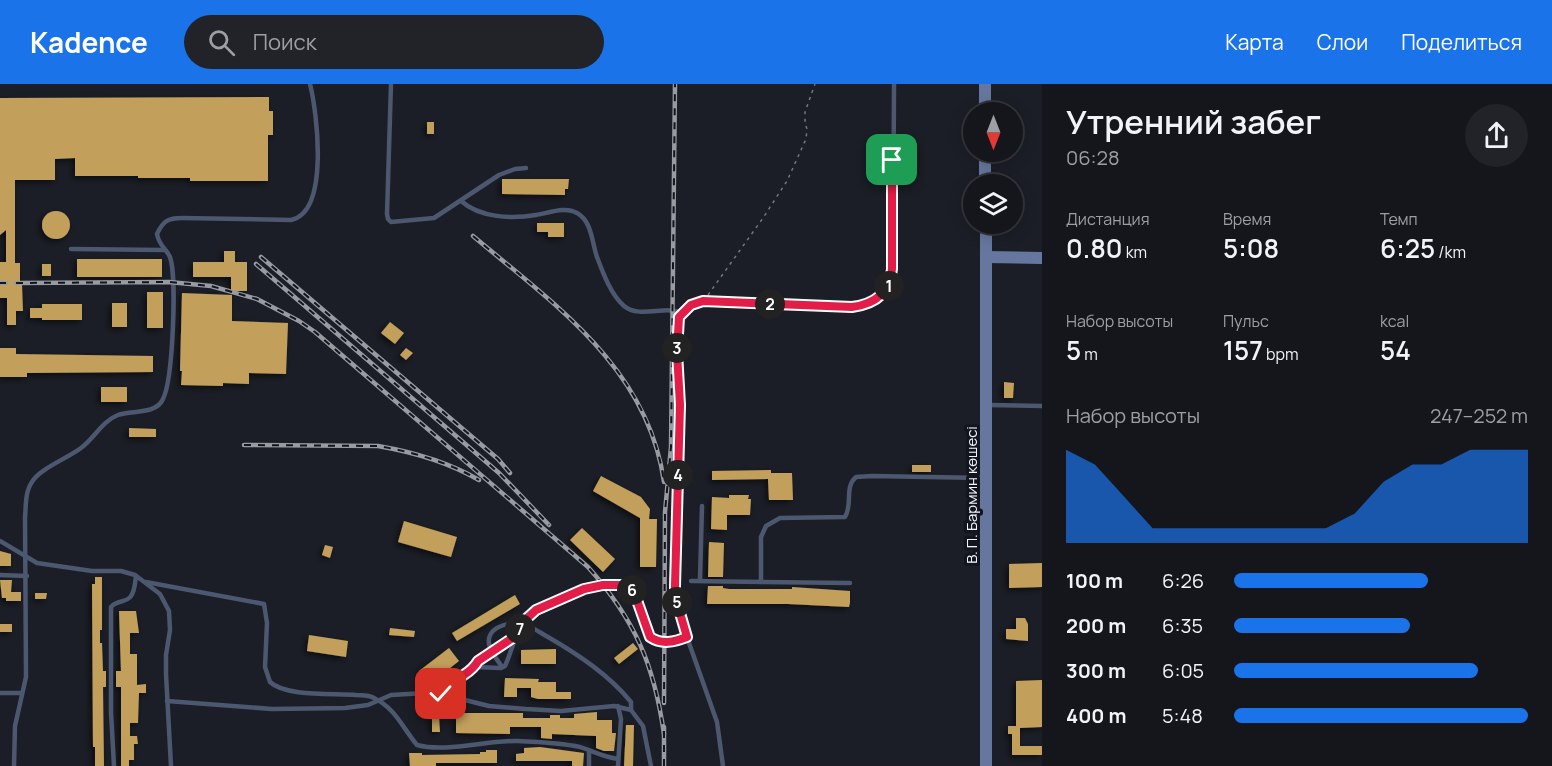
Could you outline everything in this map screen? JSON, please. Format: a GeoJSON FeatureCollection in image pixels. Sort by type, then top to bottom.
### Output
{"type":"FeatureCollection","features":[{"type":"Feature","properties":{"kind":"street"},"geometry":{"type":"LineString","coordinates":[[985,84],[985,102]]}},
{"type":"Feature","properties":{"kind":"street","name":"В. П. Бармин көшесі"},"geometry":{"type":"LineString","coordinates":[[986,234],[986,766]]}},
{"type":"Feature","properties":{"kind":"street"},"geometry":{"type":"LineString","coordinates":[[986,257],[1042,258]]}},
{"type":"Feature","properties":{"kind":"lane"},"geometry":{"type":"LineString","coordinates":[[14,766],[15,726],[26,677],[26,500],[33,480],[91,441],[108,420],[118,415],[156,407],[164,398],[170,370],[173,282],[170,256],[160,246],[157,234],[164,222],[170,218],[279,221],[302,216],[312,194],[319,142],[316,109],[310,84]]}},
{"type":"Feature","properties":{"kind":"lane"},"geometry":{"type":"LineString","coordinates":[[391,84],[387,219],[391,222],[434,218],[499,175],[514,169],[526,168]]}},
{"type":"Feature","properties":{"kind":"lane"},"geometry":{"type":"LineString","coordinates":[[723,766],[717,722],[675,596],[680,405],[677,327],[682,313],[691,305],[703,301],[852,307],[870,303],[883,295],[891,281],[892,269],[894,84]]}},
{"type":"Feature","properties":{"kind":"lane"},"geometry":{"type":"LineString","coordinates":[[461,201],[483,213],[495,215],[526,216],[567,210],[576,212],[589,226],[597,256],[617,297],[625,306],[632,310],[672,309],[682,313]]}},
{"type":"Feature","properties":{"kind":"lane"},"geometry":{"type":"LineString","coordinates":[[71,249],[165,250]]}},
{"type":"Feature","properties":{"kind":"lane"},"geometry":{"type":"LineString","coordinates":[[987,405],[1042,406]]}},
{"type":"Feature","properties":{"kind":"lane"},"geometry":{"type":"LineString","coordinates":[[761,582],[761,537],[766,526],[780,519],[845,517],[849,511],[850,485],[856,477],[987,478]]}},
{"type":"Feature","properties":{"kind":"lane"},"geometry":{"type":"LineString","coordinates":[[700,580],[702,506]]}},
{"type":"Feature","properties":{"kind":"lane"},"geometry":{"type":"LineString","coordinates":[[0,541],[37,562],[52,566],[92,571],[109,570],[136,576],[160,594],[169,611],[171,630],[166,656],[171,766]]}},
{"type":"Feature","properties":{"kind":"lane"},"geometry":{"type":"LineString","coordinates":[[0,575],[27,576]]}},
{"type":"Feature","properties":{"kind":"lane"},"geometry":{"type":"LineString","coordinates":[[114,766],[111,712],[111,608],[115,603],[127,600],[132,595],[136,576]]}},
{"type":"Feature","properties":{"kind":"lane"},"geometry":{"type":"LineString","coordinates":[[691,581],[850,583]]}},
{"type":"Feature","properties":{"kind":"lane"},"geometry":{"type":"LineString","coordinates":[[146,582],[264,604],[267,623],[265,667],[268,678],[274,685],[284,689],[373,697],[394,712],[417,745],[445,747],[519,741],[582,747],[618,759]]}},
{"type":"Feature","properties":{"kind":"lane"},"geometry":{"type":"LineString","coordinates":[[429,693],[457,680],[474,668],[505,666],[523,624],[536,610],[584,589],[603,585],[622,585],[634,592],[650,637],[664,642],[687,637]]}},
{"type":"Feature","properties":{"kind":"lane"},"geometry":{"type":"LineString","coordinates":[[502,667],[489,645],[489,638],[494,629],[503,625],[523,624],[576,654],[613,682],[631,702],[631,710]]}},
{"type":"Feature","properties":{"kind":"lane"},"geometry":{"type":"LineString","coordinates":[[474,668],[478,661],[517,635]]}},
{"type":"Feature","properties":{"kind":"lane"},"geometry":{"type":"LineString","coordinates":[[0,693],[21,693]]}},
{"type":"Feature","properties":{"kind":"lane"},"geometry":{"type":"LineString","coordinates":[[167,701],[272,709],[360,707],[391,695],[429,693],[489,706],[526,709],[561,711],[618,706],[631,710],[643,726],[651,766]]}},
{"type":"Feature","properties":{"kind":"lane"},"geometry":{"type":"LineString","coordinates":[[618,706],[621,719],[618,766]]}},
{"type":"Feature","properties":{"kind":"lane"},"geometry":{"type":"LineString","coordinates":[[589,751],[589,766]]}},
{"type":"Feature","properties":{"kind":"path"},"geometry":{"type":"LineString","coordinates":[[703,301],[763,219],[787,181],[806,139],[805,112],[815,84]]}},
{"type":"Feature","properties":{"kind":"building"},"geometry":{"type":"Polygon","coordinates":[[[269,97],[269,111],[273,111],[273,135],[268,135],[268,181],[190,181],[190,178],[75,176],[75,158],[55,159],[55,180],[15,180],[15,263],[20,263],[23,311],[16,311],[16,325],[7,325],[7,298],[0,298],[0,262],[6,262],[6,230],[0,235],[0,98],[269,97]]]}},
{"type":"Feature","properties":{"kind":"building"},"geometry":{"type":"Polygon","coordinates":[[[427,122],[434,122],[434,134],[427,134],[427,122]]]}},
{"type":"Feature","properties":{"kind":"building"},"geometry":{"type":"Polygon","coordinates":[[[502,179],[569,179],[565,195],[502,194],[502,179]]]}},
{"type":"Feature","properties":{"kind":"building"},"geometry":{"type":"Polygon","coordinates":[[[56,211],[66,215],[70,225],[66,235],[56,239],[46,235],[42,225],[46,215],[56,211]]]}},
{"type":"Feature","properties":{"kind":"building"},"geometry":{"type":"Polygon","coordinates":[[[537,223],[564,223],[564,237],[548,237],[548,232],[537,232],[537,223]]]}},
{"type":"Feature","properties":{"kind":"building"},"geometry":{"type":"Polygon","coordinates":[[[224,251],[235,251],[235,262],[247,262],[247,291],[231,291],[231,277],[193,277],[193,262],[224,262],[224,251]]]}},
{"type":"Feature","properties":{"kind":"building"},"geometry":{"type":"Polygon","coordinates":[[[77,259],[162,259],[162,277],[77,277],[77,259]]]}},
{"type":"Feature","properties":{"kind":"building"},"geometry":{"type":"Polygon","coordinates":[[[42,264],[51,264],[51,276],[42,276],[42,264]]]}},
{"type":"Feature","properties":{"kind":"building"},"geometry":{"type":"Polygon","coordinates":[[[147,292],[163,292],[163,328],[147,328],[147,292]]]}},
{"type":"Feature","properties":{"kind":"building"},"geometry":{"type":"Polygon","coordinates":[[[182,293],[232,295],[232,321],[288,323],[286,374],[249,373],[249,384],[181,385],[182,293]]]}},
{"type":"Feature","properties":{"kind":"building"},"geometry":{"type":"Polygon","coordinates":[[[112,303],[127,303],[127,327],[112,327],[112,303]]]}},
{"type":"Feature","properties":{"kind":"building"},"geometry":{"type":"Polygon","coordinates":[[[42,304],[82,304],[82,320],[30,318],[30,308],[42,308],[42,304]]]}},
{"type":"Feature","properties":{"kind":"building"},"geometry":{"type":"Polygon","coordinates":[[[390,322],[404,333],[395,344],[381,333],[390,322]]]}},
{"type":"Feature","properties":{"kind":"building"},"geometry":{"type":"Polygon","coordinates":[[[0,348],[16,348],[16,354],[153,356],[153,372],[27,373],[27,377],[0,377],[0,348]]]}},
{"type":"Feature","properties":{"kind":"building"},"geometry":{"type":"Polygon","coordinates":[[[406,348],[413,353],[406,360],[400,355],[406,348]]]}},
{"type":"Feature","properties":{"kind":"building"},"geometry":{"type":"Polygon","coordinates":[[[1004,382],[1014,383],[1013,398],[1004,398],[1004,382]]]}},
{"type":"Feature","properties":{"kind":"building"},"geometry":{"type":"Polygon","coordinates":[[[101,387],[127,387],[127,402],[101,402],[101,387]]]}},
{"type":"Feature","properties":{"kind":"building"},"geometry":{"type":"Polygon","coordinates":[[[129,428],[156,429],[156,437],[129,437],[129,428]]]}},
{"type":"Feature","properties":{"kind":"building"},"geometry":{"type":"Polygon","coordinates":[[[912,465],[931,465],[931,472],[912,472],[912,465]]]}},
{"type":"Feature","properties":{"kind":"building"},"geometry":{"type":"Polygon","coordinates":[[[771,470],[771,473],[792,473],[793,500],[769,500],[768,479],[712,480],[712,471],[771,470]]]}},
{"type":"Feature","properties":{"kind":"building"},"geometry":{"type":"Polygon","coordinates":[[[601,476],[641,497],[650,509],[649,519],[657,519],[656,567],[640,567],[640,518],[593,491],[601,476]]]}},
{"type":"Feature","properties":{"kind":"building"},"geometry":{"type":"Polygon","coordinates":[[[729,495],[749,495],[750,515],[727,515],[727,530],[711,529],[712,497],[729,498],[729,495]]]}},
{"type":"Feature","properties":{"kind":"building"},"geometry":{"type":"Polygon","coordinates":[[[404,521],[457,537],[451,557],[398,542],[404,521]]]}},
{"type":"Feature","properties":{"kind":"building"},"geometry":{"type":"Polygon","coordinates":[[[582,528],[615,559],[603,572],[570,540],[582,528]]]}},
{"type":"Feature","properties":{"kind":"building"},"geometry":{"type":"Polygon","coordinates":[[[709,542],[724,543],[723,577],[708,577],[709,542]]]}},
{"type":"Feature","properties":{"kind":"building"},"geometry":{"type":"Polygon","coordinates":[[[325,545],[333,547],[330,558],[322,555],[325,545]]]}},
{"type":"Feature","properties":{"kind":"building"},"geometry":{"type":"Polygon","coordinates":[[[0,551],[11,554],[11,566],[0,566],[0,551]]]}},
{"type":"Feature","properties":{"kind":"building"},"geometry":{"type":"Polygon","coordinates":[[[1042,563],[1042,587],[1009,588],[1009,564],[1042,563]]]}},
{"type":"Feature","properties":{"kind":"building"},"geometry":{"type":"Polygon","coordinates":[[[95,577],[102,577],[100,643],[102,643],[103,671],[106,671],[106,687],[103,687],[104,766],[95,766],[95,747],[93,747],[92,584],[95,584],[95,577]]]}},
{"type":"Feature","properties":{"kind":"building"},"geometry":{"type":"Polygon","coordinates":[[[0,580],[12,580],[11,592],[21,592],[21,601],[6,601],[6,598],[2,598],[0,580]]]}},
{"type":"Feature","properties":{"kind":"building"},"geometry":{"type":"Polygon","coordinates":[[[708,586],[723,586],[729,589],[792,589],[792,587],[850,591],[850,603],[849,607],[707,604],[708,586]]]}},
{"type":"Feature","properties":{"kind":"building"},"geometry":{"type":"Polygon","coordinates":[[[35,593],[47,593],[46,599],[35,599],[35,593]]]}},
{"type":"Feature","properties":{"kind":"building"},"geometry":{"type":"Polygon","coordinates":[[[515,595],[520,604],[457,641],[452,633],[515,595]]]}},
{"type":"Feature","properties":{"kind":"building"},"geometry":{"type":"Polygon","coordinates":[[[119,611],[136,611],[139,633],[130,633],[130,654],[137,654],[137,685],[146,684],[146,693],[139,693],[138,723],[130,723],[130,736],[137,736],[138,744],[134,744],[134,760],[129,760],[129,766],[121,766],[121,687],[116,687],[116,671],[121,671],[119,611]]]}},
{"type":"Feature","properties":{"kind":"building"},"geometry":{"type":"Polygon","coordinates":[[[1016,618],[1025,618],[1028,624],[1028,641],[1006,639],[1006,629],[1016,629],[1016,618]]]}},
{"type":"Feature","properties":{"kind":"building"},"geometry":{"type":"Polygon","coordinates":[[[0,624],[12,624],[12,632],[0,632],[0,624]]]}},
{"type":"Feature","properties":{"kind":"building"},"geometry":{"type":"Polygon","coordinates":[[[390,628],[415,631],[414,637],[389,635],[390,628]]]}},
{"type":"Feature","properties":{"kind":"building"},"geometry":{"type":"Polygon","coordinates":[[[309,635],[348,641],[346,657],[307,651],[309,635]]]}},
{"type":"Feature","properties":{"kind":"building"},"geometry":{"type":"Polygon","coordinates":[[[633,643],[638,649],[619,664],[614,658],[633,643]]]}},
{"type":"Feature","properties":{"kind":"building"},"geometry":{"type":"Polygon","coordinates":[[[449,648],[459,661],[430,684],[419,671],[449,648]]]}},
{"type":"Feature","properties":{"kind":"building"},"geometry":{"type":"Polygon","coordinates":[[[556,649],[556,664],[521,664],[521,650],[556,649]]]}},
{"type":"Feature","properties":{"kind":"building"},"geometry":{"type":"Polygon","coordinates":[[[505,678],[556,682],[556,692],[571,692],[571,699],[538,699],[531,697],[531,688],[517,688],[517,697],[504,697],[505,678]]]}},
{"type":"Feature","properties":{"kind":"building"},"geometry":{"type":"Polygon","coordinates":[[[1042,680],[1042,727],[1020,728],[1020,746],[1042,746],[1042,755],[1012,755],[1012,734],[1008,734],[1008,726],[1016,726],[1016,681],[1042,680]]]}},
{"type":"Feature","properties":{"kind":"building"},"geometry":{"type":"Polygon","coordinates":[[[597,712],[597,720],[612,720],[612,733],[616,733],[614,751],[596,748],[596,736],[552,734],[552,739],[541,738],[541,727],[510,727],[510,734],[456,733],[456,713],[523,713],[523,718],[550,718],[550,715],[560,715],[560,718],[574,718],[574,714],[597,712]]]}},
{"type":"Feature","properties":{"kind":"building"},"geometry":{"type":"Polygon","coordinates":[[[432,715],[439,715],[440,732],[432,732],[432,715]]]}},
{"type":"Feature","properties":{"kind":"building"},"geometry":{"type":"Polygon","coordinates":[[[626,725],[634,725],[633,766],[624,766],[626,725]]]}},
{"type":"Feature","properties":{"kind":"building"},"geometry":{"type":"Polygon","coordinates":[[[540,747],[584,753],[583,766],[572,766],[572,761],[516,761],[516,754],[524,753],[524,748],[540,747]]]}},
{"type":"Feature","properties":{"kind":"building"},"geometry":{"type":"Polygon","coordinates":[[[486,750],[497,750],[497,763],[436,763],[436,766],[410,766],[409,753],[422,753],[422,755],[480,754],[486,750]]]}},
{"type":"Feature","properties":{"kind":"railway"},"geometry":{"type":"LineString","coordinates":[[664,703],[665,512],[671,447],[675,84]]}},
{"type":"Feature","properties":{"kind":"railway"},"geometry":{"type":"LineString","coordinates":[[473,236],[565,314],[618,372],[639,405],[655,442],[664,482]]}},
{"type":"Feature","properties":{"kind":"railway"},"geometry":{"type":"LineString","coordinates":[[261,257],[498,459],[510,473]]}},
{"type":"Feature","properties":{"kind":"railway"},"geometry":{"type":"LineString","coordinates":[[256,264],[499,473],[549,525]]}},
{"type":"Feature","properties":{"kind":"railway"},"geometry":{"type":"LineString","coordinates":[[16,283],[169,282],[211,286],[257,299],[315,332],[588,567],[618,606],[640,644],[655,686],[664,734]]}},
{"type":"Feature","properties":{"kind":"railway"},"geometry":{"type":"LineString","coordinates":[[0,283],[6,283]]}},
{"type":"Feature","properties":{"kind":"railway"},"geometry":{"type":"LineString","coordinates":[[244,445],[378,446],[430,458],[479,480]]}},
{"type":"Feature","properties":{"kind":"railway"},"geometry":{"type":"LineString","coordinates":[[664,727],[664,766]]}},
{"type":"Feature","properties":{"kind":"route"},"geometry":{"type":"LineString","coordinates":[[441,694],[429,693],[457,680],[474,668],[478,661],[517,635],[525,620],[536,610],[584,589],[603,585],[622,585],[630,588],[638,600],[644,625],[650,637],[664,642],[687,637],[675,596],[680,405],[677,352],[679,317],[691,305],[703,301],[852,307],[870,303],[883,295],[891,281],[892,269],[892,160]]}}]}
